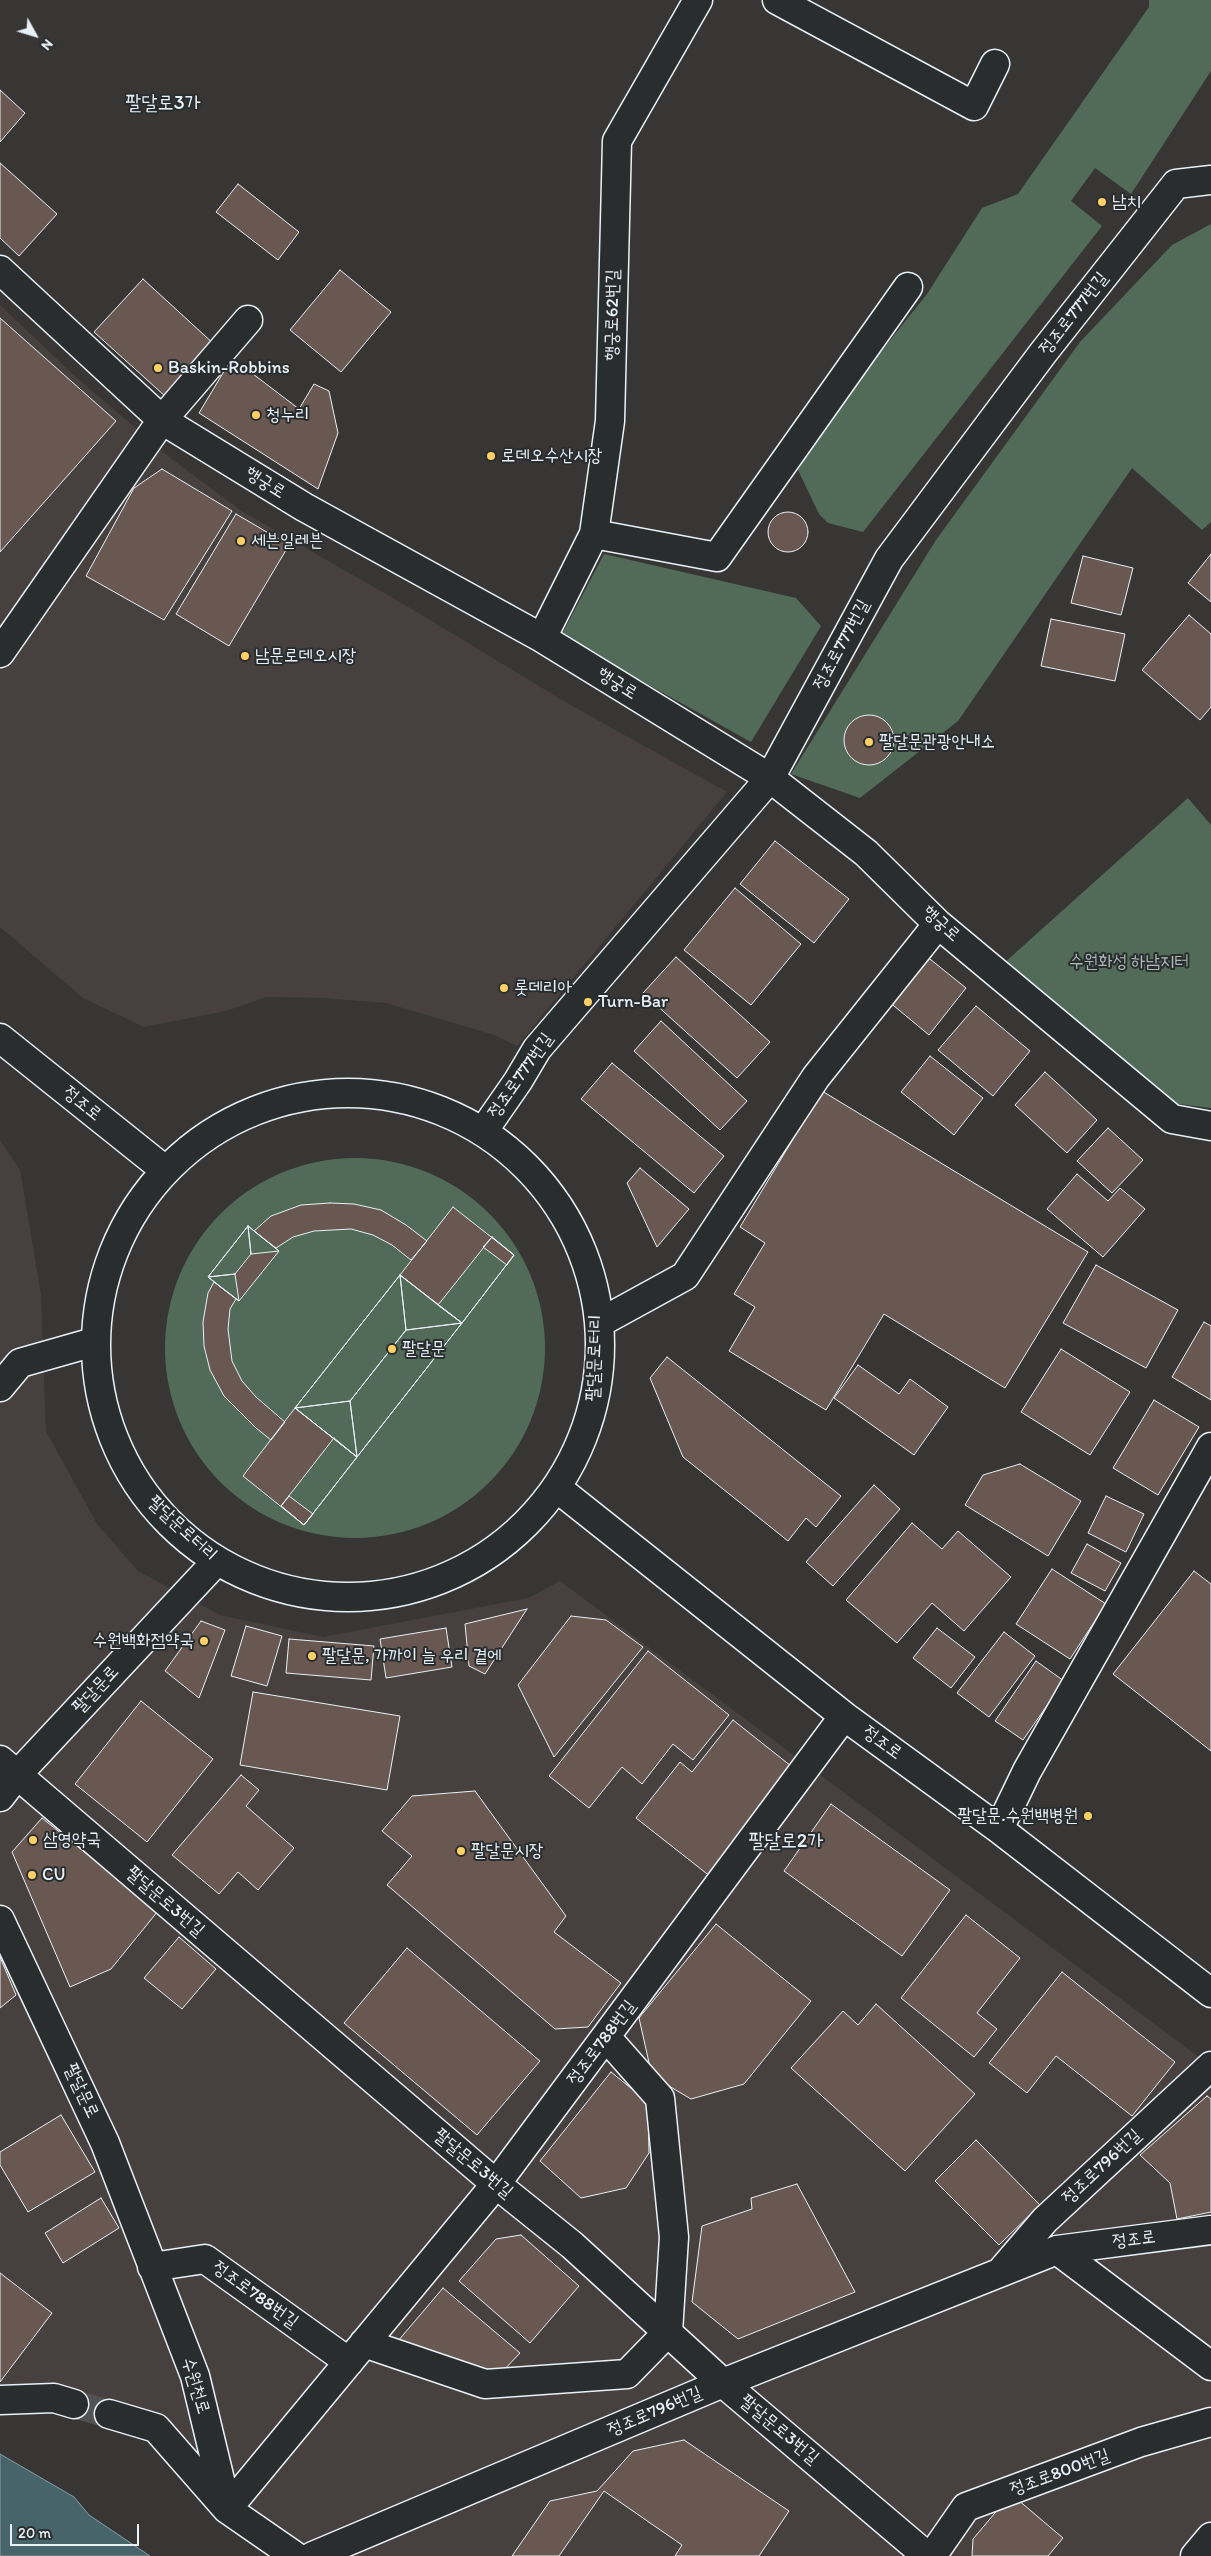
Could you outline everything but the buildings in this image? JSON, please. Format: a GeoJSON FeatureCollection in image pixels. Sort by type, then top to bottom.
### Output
{"type":"FeatureCollection","features":[{"type":"Feature","properties":{"kind":"street","name":"행궁로62번길"},"geometry":{"type":"LineString","coordinates":[[542,638],[594,534],[610,421],[617,141],[698,0]]}},
{"type":"Feature","properties":{"kind":"street"},"geometry":{"type":"LineString","coordinates":[[777,0],[974,106],[995,64]]}},
{"type":"Feature","properties":{"kind":"street","name":"정조로777번길"},"geometry":{"type":"LineString","coordinates":[[484,1130],[518,1081],[536,1049],[770,778],[889,559],[1043,352],[1176,184],[1211,180]]}},
{"type":"Feature","properties":{"kind":"street","name":"행궁로"},"geometry":{"type":"LineString","coordinates":[[0,270],[162,420],[304,508],[542,638],[770,778],[866,853],[938,924],[1172,1119],[1211,1126]]}},
{"type":"Feature","properties":{"kind":"street"},"geometry":{"type":"LineString","coordinates":[[594,534],[717,557],[908,287]]}},
{"type":"Feature","properties":{"kind":"street"},"geometry":{"type":"LineString","coordinates":[[0,654],[162,420],[248,320]]}},
{"type":"Feature","properties":{"kind":"street"},"geometry":{"type":"LineString","coordinates":[[600,1322],[685,1276],[816,1077],[938,924]]}},
{"type":"Feature","properties":{"kind":"street","name":"정조로"},"geometry":{"type":"LineString","coordinates":[[0,1038],[164,1170]]}},
{"type":"Feature","properties":{"kind":"street","name":"팔달문로터리"},"geometry":{"type":"LineString","coordinates":[[317,1093],[404,1097],[484,1130],[529,1166],[565,1212],[589,1265],[600,1322],[594,1409],[557,1488],[505,1545],[437,1582],[362,1599],[286,1592],[215,1563],[150,1505],[107,1428],[94,1342],[103,1279],[127,1220],[164,1170],[235,1118],[317,1093]]}},
{"type":"Feature","properties":{"kind":"street"},"geometry":{"type":"LineString","coordinates":[[0,1386],[20,1362],[94,1342]]}},
{"type":"Feature","properties":{"kind":"street"},"geometry":{"type":"LineString","coordinates":[[998,1829],[1027,1771],[1211,1447]]}},
{"type":"Feature","properties":{"kind":"street","name":"정조로"},"geometry":{"type":"LineString","coordinates":[[557,1488],[844,1716],[998,1829],[1211,1993]]}},
{"type":"Feature","properties":{"kind":"street","name":"팔달문로"},"geometry":{"type":"LineString","coordinates":[[0,1797],[8,1768],[215,1563]]}},
{"type":"Feature","properties":{"kind":"street","name":"정조로788번길"},"geometry":{"type":"LineString","coordinates":[[227,2509],[496,2184],[844,1716]]}},
{"type":"Feature","properties":{"kind":"street","name":"팔달문로3번길"},"geometry":{"type":"LineString","coordinates":[[8,1768],[496,2184],[572,2245],[723,2383],[927,2556]]}},
{"type":"Feature","properties":{"kind":"street","name":"팔달문로"},"geometry":{"type":"LineString","coordinates":[[0,1920],[105,2142],[152,2267]]}},
{"type":"Feature","properties":{"kind":"street"},"geometry":{"type":"LineString","coordinates":[[357,2353],[485,2384],[626,2374],[668,2332],[674,2238],[660,2098],[606,2037]]}},
{"type":"Feature","properties":{"kind":"street","name":"정조로796번길"},"geometry":{"type":"LineString","coordinates":[[999,2273],[1045,2220],[1211,2066]]}},
{"type":"Feature","properties":{"kind":"street","name":"정조로"},"geometry":{"type":"LineString","coordinates":[[1057,2250],[1211,2230]]}},
{"type":"Feature","properties":{"kind":"street"},"geometry":{"type":"LineString","coordinates":[[1057,2250],[1211,2366]]}},
{"type":"Feature","properties":{"kind":"street","name":"정조로796번길"},"geometry":{"type":"LineString","coordinates":[[313,2556],[723,2383],[1057,2250]]}},
{"type":"Feature","properties":{"kind":"street","name":"정조로788번길"},"geometry":{"type":"LineString","coordinates":[[152,2267],[205,2259],[357,2353]]}},
{"type":"Feature","properties":{"kind":"street","name":"수원천로"},"geometry":{"type":"LineString","coordinates":[[152,2267],[195,2376],[227,2509]]}},
{"type":"Feature","properties":{"kind":"street"},"geometry":{"type":"LineString","coordinates":[[0,2400],[54,2398],[74,2404]]}},
{"type":"Feature","properties":{"kind":"street"},"geometry":{"type":"LineString","coordinates":[[109,2414],[156,2428],[227,2509],[295,2556]]}},
{"type":"Feature","properties":{"kind":"street","name":"정조로800번길"},"geometry":{"type":"LineString","coordinates":[[932,2556],[966,2507],[1141,2442],[1211,2422]]}},
{"type":"Feature","properties":{"kind":"street"},"geometry":{"type":"LineString","coordinates":[[1196,2556],[1211,2537]]}},
{"type":"Feature","properties":{"kind":"shaded area","name":"남문로데오시장"},"geometry":{"type":"Polygon","coordinates":[[[0,305],[77,378],[173,460],[243,512],[412,609],[567,703],[727,792],[517,1046],[494,1035],[386,1003],[322,998],[266,997],[226,1011],[144,1027],[83,998],[0,927],[0,305]]]}},
{"type":"Feature","properties":{"kind":"shaded area","name":"팔달문시장"},"geometry":{"type":"Polygon","coordinates":[[[0,1140],[20,1170],[41,1295],[46,1431],[97,1524],[138,1571],[220,1615],[323,1637],[528,1598],[560,1581],[1211,2066],[1211,2556],[313,2556],[244,2507],[159,2419],[56,2385],[0,2389],[0,1140]]]}},
{"type":"Feature","properties":{"kind":"green space"},"geometry":{"type":"Polygon","coordinates":[[[1149,0],[1211,0],[1211,71],[1131,194],[1095,168],[1071,201],[1102,226],[863,532],[828,523],[819,514],[798,470],[824,423],[927,294],[982,208],[1018,194],[1149,7],[1149,0]]]}},
{"type":"Feature","properties":{"kind":"green space"},"geometry":{"type":"Polygon","coordinates":[[[1211,224],[1211,522],[1202,530],[1132,468],[958,721],[860,798],[791,774],[936,540],[1080,342],[1172,245],[1211,224]]]}},
{"type":"Feature","properties":{"kind":"green space"},"geometry":{"type":"Polygon","coordinates":[[[604,554],[796,598],[821,626],[751,742],[561,636],[604,554]]]}},
{"type":"Feature","properties":{"kind":"green space","name":"수원화성 하남지터"},"geometry":{"type":"Polygon","coordinates":[[[1188,798],[1211,825],[1211,1108],[1171,1103],[1003,964],[1188,798]]]}},
{"type":"Feature","properties":{"kind":"green space"},"geometry":{"type":"Polygon","coordinates":[[[355,1158],[392,1162],[428,1173],[460,1190],[489,1214],[513,1243],[530,1275],[541,1311],[545,1348],[541,1385],[530,1421],[513,1453],[489,1482],[460,1506],[428,1523],[392,1534],[355,1538],[318,1534],[282,1523],[250,1506],[221,1482],[197,1453],[180,1421],[169,1385],[165,1348],[169,1311],[180,1275],[197,1243],[221,1214],[250,1190],[282,1173],[318,1162],[355,1158]]]}},
{"type":"Feature","properties":{"kind":"water"},"geometry":{"type":"Polygon","coordinates":[[[0,2454],[74,2497],[89,2515],[150,2556],[0,2556],[0,2454]]]}},
{"type":"Feature","properties":{"kind":"tunnel"},"geometry":{"type":"LineString","coordinates":[[74,2404],[109,2414]]}},
{"type":"Feature","properties":{"kind":"place","name":"남치"},"geometry":{"type":"Point","coordinates":[1102,202]}},
{"type":"Feature","properties":{"kind":"place","name":"Baskin-Robbins"},"geometry":{"type":"Point","coordinates":[158,368]}},
{"type":"Feature","properties":{"kind":"place","name":"청누리"},"geometry":{"type":"Point","coordinates":[256,415]}},
{"type":"Feature","properties":{"kind":"place","name":"로데오수산시장"},"geometry":{"type":"Point","coordinates":[491,456]}},
{"type":"Feature","properties":{"kind":"place","name":"세븐일레븐"},"geometry":{"type":"Point","coordinates":[241,541]}},
{"type":"Feature","properties":{"kind":"place","name":"남문로데오시장"},"geometry":{"type":"Point","coordinates":[245,656]}},
{"type":"Feature","properties":{"kind":"place","name":"팔달문관광안내소"},"geometry":{"type":"Point","coordinates":[869,742]}},
{"type":"Feature","properties":{"kind":"place","name":"롯데리아"},"geometry":{"type":"Point","coordinates":[504,988]}},
{"type":"Feature","properties":{"kind":"place","name":"Turn-Bar"},"geometry":{"type":"Point","coordinates":[588,1002]}},
{"type":"Feature","properties":{"kind":"place","name":"팔달문"},"geometry":{"type":"Point","coordinates":[392,1349]}},
{"type":"Feature","properties":{"kind":"place","name":"수원백화점약국"},"geometry":{"type":"Point","coordinates":[204,1641]}},
{"type":"Feature","properties":{"kind":"place","name":"팔달문, 가까이 늘 우리 곁에"},"geometry":{"type":"Point","coordinates":[312,1656]}},
{"type":"Feature","properties":{"kind":"place","name":"팔달문.수원백병원"},"geometry":{"type":"Point","coordinates":[1088,1816]}},
{"type":"Feature","properties":{"kind":"place","name":"삼영약국"},"geometry":{"type":"Point","coordinates":[33,1840]}},
{"type":"Feature","properties":{"kind":"place","name":"팔달문시장"},"geometry":{"type":"Point","coordinates":[461,1851]}},
{"type":"Feature","properties":{"kind":"place","name":"CU"},"geometry":{"type":"Point","coordinates":[32,1875]}},
{"type":"Feature","properties":{"kind":"district","name":"팔달로3가"},"geometry":{"type":"Point","coordinates":[163,104]}},
{"type":"Feature","properties":{"kind":"district","name":"팔달로2가"},"geometry":{"type":"Point","coordinates":[786,1842]}}]}
